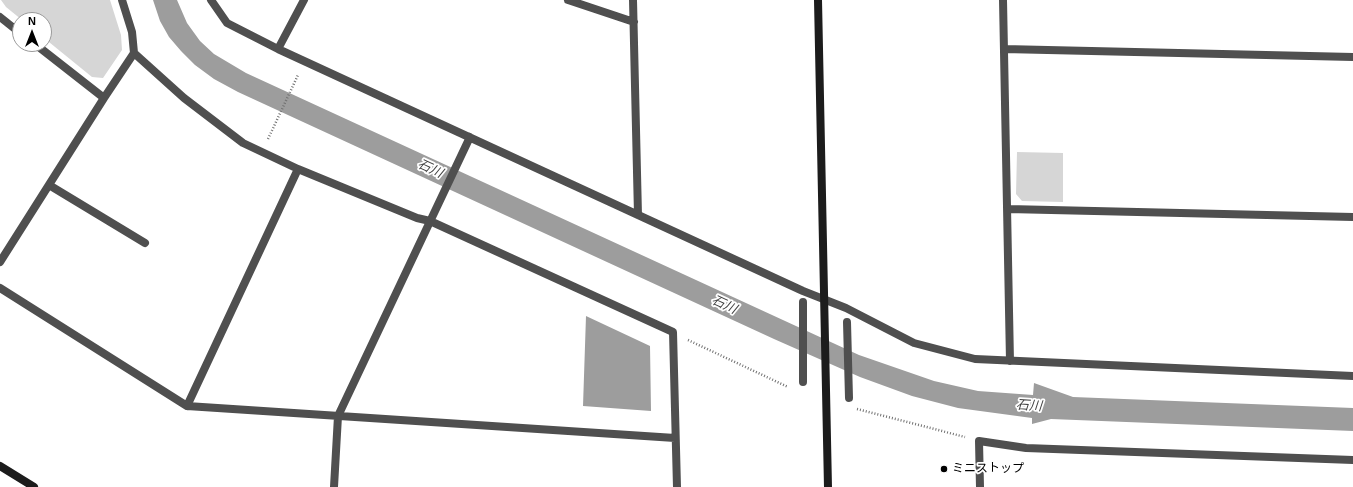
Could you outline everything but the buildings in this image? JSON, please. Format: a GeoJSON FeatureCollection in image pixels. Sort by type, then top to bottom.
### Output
{"type":"FeatureCollection","features":[{"type":"Feature","properties":{"kind":"street"},"geometry":{"type":"LineString","coordinates":[[0,262],[134,53],[132,32],[122,0]]}},
{"type":"Feature","properties":{"kind":"street"},"geometry":{"type":"LineString","coordinates":[[211,0],[227,23],[278,49],[803,291],[846,308],[914,343],[975,359],[1353,376]]}},
{"type":"Feature","properties":{"kind":"street"},"geometry":{"type":"LineString","coordinates":[[278,49],[304,0]]}},
{"type":"Feature","properties":{"kind":"street"},"geometry":{"type":"LineString","coordinates":[[568,0],[634,22]]}},
{"type":"Feature","properties":{"kind":"street"},"geometry":{"type":"LineString","coordinates":[[633,0],[638,215]]}},
{"type":"Feature","properties":{"kind":"street"},"geometry":{"type":"LineString","coordinates":[[818,0],[828,487]]}},
{"type":"Feature","properties":{"kind":"street"},"geometry":{"type":"LineString","coordinates":[[1003,0],[1010,361]]}},
{"type":"Feature","properties":{"kind":"street"},"geometry":{"type":"LineString","coordinates":[[0,17],[12,26]]}},
{"type":"Feature","properties":{"kind":"street"},"geometry":{"type":"LineString","coordinates":[[1004,49],[1353,57]]}},
{"type":"Feature","properties":{"kind":"street"},"geometry":{"type":"LineString","coordinates":[[45,52],[104,98]]}},
{"type":"Feature","properties":{"kind":"street"},"geometry":{"type":"LineString","coordinates":[[134,53],[184,98],[243,143],[298,169],[417,218],[430,221],[673,332],[677,487]]}},
{"type":"Feature","properties":{"kind":"street"},"geometry":{"type":"LineString","coordinates":[[334,487],[338,416],[470,137]]}},
{"type":"Feature","properties":{"kind":"street"},"geometry":{"type":"LineString","coordinates":[[187,406],[298,169]]}},
{"type":"Feature","properties":{"kind":"street"},"geometry":{"type":"LineString","coordinates":[[49,185],[145,243]]}},
{"type":"Feature","properties":{"kind":"street"},"geometry":{"type":"LineString","coordinates":[[1008,209],[1353,217]]}},
{"type":"Feature","properties":{"kind":"street"},"geometry":{"type":"LineString","coordinates":[[0,288],[187,406],[676,438]]}},
{"type":"Feature","properties":{"kind":"street"},"geometry":{"type":"LineString","coordinates":[[804,302],[804,382]]}},
{"type":"Feature","properties":{"kind":"street"},"geometry":{"type":"LineString","coordinates":[[847,322],[849,398]]}},
{"type":"Feature","properties":{"kind":"street"},"geometry":{"type":"LineString","coordinates":[[980,487],[979,441],[1026,448],[1353,460]]}},
{"type":"Feature","properties":{"kind":"street"},"geometry":{"type":"LineString","coordinates":[[0,466],[34,487]]}},
{"type":"Feature","properties":{"kind":"path"},"geometry":{"type":"LineString","coordinates":[[266,143],[297,75]]}},
{"type":"Feature","properties":{"kind":"path"},"geometry":{"type":"LineString","coordinates":[[673,332],[790,388]]}},
{"type":"Feature","properties":{"kind":"path"},"geometry":{"type":"LineString","coordinates":[[857,409],[979,441]]}},
{"type":"Feature","properties":{"kind":"shaded area"},"geometry":{"type":"Polygon","coordinates":[[[1,0],[110,0],[121,35],[122,50],[103,78],[92,77],[52,44],[52,12],[12,12],[1,0]]]}},
{"type":"Feature","properties":{"kind":"shaded area"},"geometry":{"type":"Polygon","coordinates":[[[1017,152],[1063,153],[1063,202],[1022,201],[1016,194],[1017,152]]]}},
{"type":"Feature","properties":{"kind":"water","name":"石川"},"geometry":{"type":"Polygon","coordinates":[[[153,0],[177,0],[187,23],[200,41],[214,54],[246,73],[859,355],[934,381],[978,391],[1033,395],[1034,383],[1073,397],[1353,408],[1353,431],[1051,419],[1032,424],[1032,418],[958,408],[912,396],[860,377],[774,339],[238,92],[214,79],[195,65],[181,51],[169,37],[160,21],[153,0]]]}},
{"type":"Feature","properties":{"kind":"water"},"geometry":{"type":"Polygon","coordinates":[[[586,316],[650,346],[651,411],[583,406],[586,316]]]}},
{"type":"Feature","properties":{"kind":"place","name":"ミニストップ"},"geometry":{"type":"Point","coordinates":[944,469]}}]}
